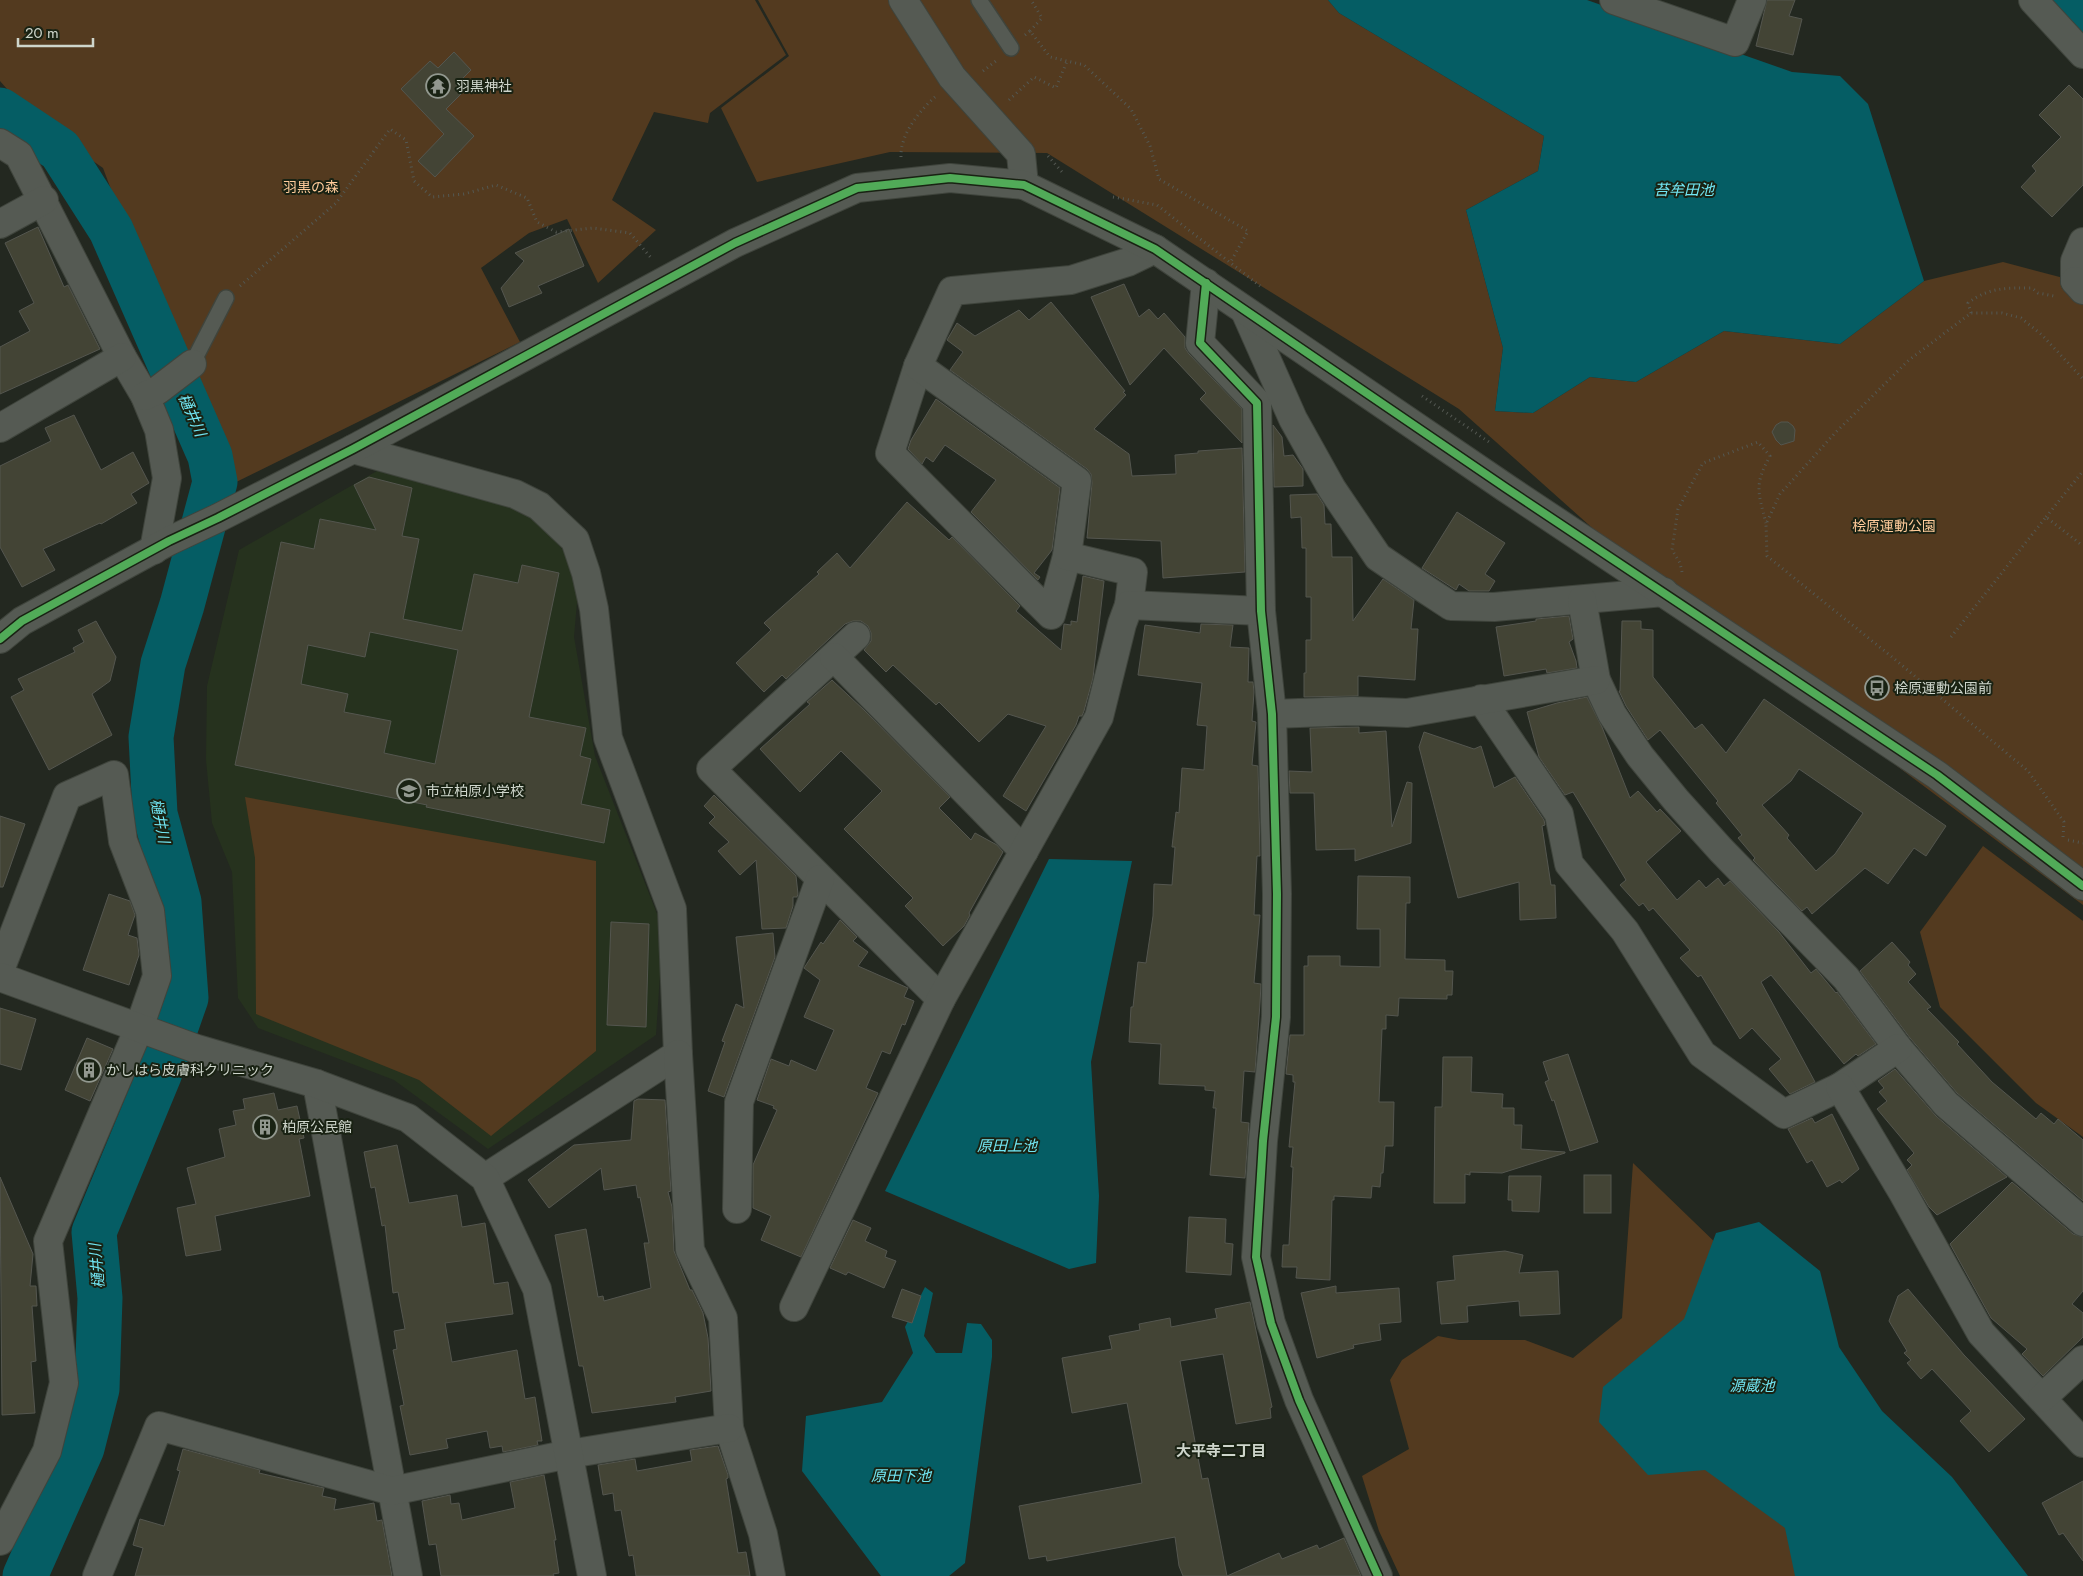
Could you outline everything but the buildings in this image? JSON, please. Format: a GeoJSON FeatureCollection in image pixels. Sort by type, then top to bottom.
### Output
{"type":"FeatureCollection","features":[{"type":"Feature","properties":{"kind":"street"},"geometry":{"type":"LineString","coordinates":[[903,0],[955,81],[1021,154],[1024,185]]}},
{"type":"Feature","properties":{"kind":"street"},"geometry":{"type":"LineString","coordinates":[[1614,0],[1736,42],[1752,0]]}},
{"type":"Feature","properties":{"kind":"street"},"geometry":{"type":"LineString","coordinates":[[2033,0],[2083,54]]}},
{"type":"Feature","properties":{"kind":"street"},"geometry":{"type":"LineString","coordinates":[[0,142],[19,155],[44,200],[122,357],[151,393],[167,478],[162,545]]}},
{"type":"Feature","properties":{"kind":"street"},"geometry":{"type":"LineString","coordinates":[[0,639],[22,621],[162,545],[353,449],[735,243],[857,188],[950,178],[1024,185],[1155,249],[1506,488],[1674,585],[1936,775],[2083,886]]}},
{"type":"Feature","properties":{"kind":"street"},"geometry":{"type":"LineString","coordinates":[[0,224],[44,200]]}},
{"type":"Feature","properties":{"kind":"street"},"geometry":{"type":"LineString","coordinates":[[2079,285],[2075,261],[2083,242]]}},
{"type":"Feature","properties":{"kind":"street"},"geometry":{"type":"LineString","coordinates":[[918,366],[1077,481],[1067,556],[1051,615],[890,453],[918,366],[952,291],[1071,280],[1128,262],[1155,249]]}},
{"type":"Feature","properties":{"kind":"street"},"geometry":{"type":"LineString","coordinates":[[1210,286],[1200,343],[1256,403],[1262,611],[1272,714],[1277,894],[1276,1017],[1263,1141],[1256,1257],[1271,1323],[1299,1400],[1378,1576]]}},
{"type":"Feature","properties":{"kind":"street"},"geometry":{"type":"LineString","coordinates":[[1245,311],[1293,419],[1332,489],[1378,557],[1451,606],[1494,607],[1582,600],[1674,585]]}},
{"type":"Feature","properties":{"kind":"street"},"geometry":{"type":"LineString","coordinates":[[0,428],[122,357]]}},
{"type":"Feature","properties":{"kind":"street"},"geometry":{"type":"LineString","coordinates":[[151,393],[192,364]]}},
{"type":"Feature","properties":{"kind":"street"},"geometry":{"type":"LineString","coordinates":[[353,449],[515,494],[539,506],[575,540],[586,573],[594,609],[608,738],[672,909],[678,1054],[690,1250],[723,1318],[729,1428],[763,1534],[771,1576]]}},
{"type":"Feature","properties":{"kind":"street"},"geometry":{"type":"LineString","coordinates":[[794,1307],[941,1000],[1099,717],[1122,624],[1129,605],[1132,572],[1067,556]]}},
{"type":"Feature","properties":{"kind":"street"},"geometry":{"type":"LineString","coordinates":[[1582,600],[1596,680],[1612,714],[1640,756],[1676,800],[1846,978],[1898,1048],[1946,1104],[2083,1222]]}},
{"type":"Feature","properties":{"kind":"street"},"geometry":{"type":"LineString","coordinates":[[1129,605],[1262,611]]}},
{"type":"Feature","properties":{"kind":"street"},"geometry":{"type":"LineString","coordinates":[[856,636],[712,769],[941,1000]]}},
{"type":"Feature","properties":{"kind":"street"},"geometry":{"type":"LineString","coordinates":[[834,657],[1024,851]]}},
{"type":"Feature","properties":{"kind":"street"},"geometry":{"type":"LineString","coordinates":[[1272,714],[1353,711],[1407,713],[1596,680]]}},
{"type":"Feature","properties":{"kind":"street"},"geometry":{"type":"LineString","coordinates":[[1481,699],[1559,814],[1569,864],[1625,930],[1702,1054],[1784,1114],[1840,1086],[1898,1048]]}},
{"type":"Feature","properties":{"kind":"street"},"geometry":{"type":"LineString","coordinates":[[0,970],[67,796],[114,775],[123,841],[150,911],[157,976],[145,1030],[48,1241],[64,1382],[47,1451],[0,1540]]}},
{"type":"Feature","properties":{"kind":"street"},"geometry":{"type":"LineString","coordinates":[[737,1209],[738,1102],[820,879]]}},
{"type":"Feature","properties":{"kind":"street"},"geometry":{"type":"LineString","coordinates":[[0,977],[197,1049],[317,1084],[408,1118],[485,1178],[537,1289],[592,1576]]}},
{"type":"Feature","properties":{"kind":"street"},"geometry":{"type":"LineString","coordinates":[[485,1178],[678,1054]]}},
{"type":"Feature","properties":{"kind":"street"},"geometry":{"type":"LineString","coordinates":[[317,1084],[408,1576]]}},
{"type":"Feature","properties":{"kind":"street"},"geometry":{"type":"LineString","coordinates":[[1840,1086],[1902,1191],[1981,1333],[2083,1443]]}},
{"type":"Feature","properties":{"kind":"street"},"geometry":{"type":"LineString","coordinates":[[2042,1398],[2083,1360]]}},
{"type":"Feature","properties":{"kind":"street"},"geometry":{"type":"LineString","coordinates":[[97,1576],[159,1426],[392,1492],[569,1454],[729,1428]]}},
{"type":"Feature","properties":{"kind":"lane"},"geometry":{"type":"LineString","coordinates":[[979,0],[1011,48]]}},
{"type":"Feature","properties":{"kind":"lane"},"geometry":{"type":"LineString","coordinates":[[192,364],[226,298]]}},
{"type":"Feature","properties":{"kind":"path"},"geometry":{"type":"LineString","coordinates":[[1011,48],[1042,18],[1030,0]]}},
{"type":"Feature","properties":{"kind":"path"},"geometry":{"type":"LineString","coordinates":[[1030,31],[1050,57],[1084,65],[1131,109],[1150,146],[1159,179],[1248,231],[1210,286]]}},
{"type":"Feature","properties":{"kind":"path"},"geometry":{"type":"LineString","coordinates":[[1004,104],[1034,78],[1056,88],[1067,61]]}},
{"type":"Feature","properties":{"kind":"path"},"geometry":{"type":"LineString","coordinates":[[901,158],[904,140],[915,120],[927,104],[955,81]]}},
{"type":"Feature","properties":{"kind":"path"},"geometry":{"type":"LineString","coordinates":[[226,298],[336,203],[390,129],[406,140],[414,181],[432,196],[464,194],[496,185],[527,198],[537,222],[556,232],[593,228],[630,233],[653,260]]}},
{"type":"Feature","properties":{"kind":"path"},"geometry":{"type":"LineString","coordinates":[[1971,313],[1968,303],[1980,294],[2011,288],[2032,288],[2038,293],[2054,296],[2057,287],[2079,285]]}},
{"type":"Feature","properties":{"kind":"path"},"geometry":{"type":"LineString","coordinates":[[1766,524],[1780,494],[1835,433],[1909,360],[1971,313],[2002,313],[2021,318],[2042,335],[2083,379]]}},
{"type":"Feature","properties":{"kind":"path"},"geometry":{"type":"LineString","coordinates":[[1674,585],[1680,563],[1672,550],[1678,509],[1703,463],[1758,442],[1770,456],[1763,469],[1757,490],[1766,524],[1767,556],[1892,657],[2028,771],[2064,822],[2062,838]]}},
{"type":"Feature","properties":{"kind":"path"},"geometry":{"type":"LineString","coordinates":[[1951,638],[2083,471]]}},
{"type":"Feature","properties":{"kind":"path"},"geometry":{"type":"LineString","coordinates":[[2046,517],[2083,546]]}},
{"type":"Feature","properties":{"kind":"shaded area","name":"市立柏原小学校"},"geometry":{"type":"Polygon","coordinates":[[[377,471],[509,504],[544,527],[562,549],[579,579],[574,637],[595,756],[663,929],[656,1035],[488,1149],[394,1080],[258,1028],[238,998],[232,872],[212,823],[206,760],[207,686],[239,550],[377,471]]]}},
{"type":"Feature","properties":{"kind":"green space","name":"羽黒の森"},"geometry":{"type":"Polygon","coordinates":[[[0,0],[755,0],[786,55],[710,113],[708,123],[654,112],[612,200],[656,230],[598,283],[567,219],[529,233],[481,268],[520,342],[226,487],[225,449],[151,296],[103,168],[34,120],[0,81],[0,0]]]}},
{"type":"Feature","properties":{"kind":"green space","name":"桧原運動公園"},"geometry":{"type":"Polygon","coordinates":[[[758,0],[1328,0],[1339,13],[1544,136],[1538,171],[1466,210],[1503,348],[1495,411],[1533,413],[1590,377],[1636,382],[1724,331],[1840,344],[1924,281],[2003,262],[2075,281],[2083,290],[2083,905],[1664,592],[1459,409],[1047,153],[890,152],[757,182],[721,108],[789,56],[758,0]]]}},
{"type":"Feature","properties":{"kind":"green space"},"geometry":{"type":"Polygon","coordinates":[[[245,797],[596,861],[596,1051],[491,1136],[419,1080],[256,1014],[255,858],[245,797]]]}},
{"type":"Feature","properties":{"kind":"green space"},"geometry":{"type":"Polygon","coordinates":[[[1983,846],[2083,921],[2083,1137],[2036,1103],[1940,1007],[1920,932],[1983,846]]]}},
{"type":"Feature","properties":{"kind":"green space"},"geometry":{"type":"Polygon","coordinates":[[[1633,1163],[1722,1249],[1729,1469],[1805,1531],[1812,1576],[1400,1576],[1379,1531],[1362,1476],[1409,1449],[1390,1380],[1402,1360],[1438,1336],[1459,1340],[1525,1340],[1573,1358],[1622,1318],[1633,1163]]]}},
{"type":"Feature","properties":{"kind":"water","name":"苔牟田池"},"geometry":{"type":"Polygon","coordinates":[[[1328,0],[1587,0],[1792,72],[1840,76],[1868,104],[1924,281],[1840,344],[1724,331],[1636,382],[1590,377],[1533,413],[1495,411],[1503,348],[1466,210],[1538,171],[1544,136],[1339,13],[1328,0]]]}},
{"type":"Feature","properties":{"kind":"water","name":"原田上池"},"geometry":{"type":"Polygon","coordinates":[[[1049,859],[1132,861],[1091,1062],[1099,1196],[1096,1263],[1069,1269],[885,1191],[1049,859]]]}},
{"type":"Feature","properties":{"kind":"water","name":"源蔵池"},"geometry":{"type":"Polygon","coordinates":[[[1759,1222],[1820,1271],[1839,1347],[1882,1411],[1952,1477],[2028,1576],[1795,1576],[1785,1528],[1705,1470],[1648,1475],[1599,1422],[1603,1387],[1684,1319],[1716,1233],[1759,1222]]]}},
{"type":"Feature","properties":{"kind":"water","name":"原田下池"},"geometry":{"type":"Polygon","coordinates":[[[925,1287],[933,1293],[924,1336],[936,1353],[962,1353],[967,1323],[981,1324],[992,1340],[992,1357],[965,1563],[949,1576],[881,1576],[802,1471],[806,1416],[882,1402],[913,1353],[905,1327],[925,1287]]]}},
{"type":"Feature","properties":{"kind":"waterway"},"geometry":{"type":"LineString","coordinates":[[2052,0],[2083,31]]}},
{"type":"Feature","properties":{"kind":"waterway","name":"樋井川"},"geometry":{"type":"LineString","coordinates":[[0,110],[60,150],[111,230],[210,456],[215,482],[182,605],[163,664],[151,737],[155,814],[179,902],[186,998],[159,1075],[94,1232],[100,1298],[97,1389],[82,1448],[25,1576]]}},
{"type":"Feature","properties":{"kind":"cycle path"},"geometry":{"type":"LineString","coordinates":[[0,639],[22,621],[169,541],[353,449],[735,243],[857,188],[950,178],[1024,185],[1155,249],[1506,488],[1937,775],[2083,886]]}},
{"type":"Feature","properties":{"kind":"cycle path"},"geometry":{"type":"LineString","coordinates":[[1206,283],[1200,343],[1257,403],[1261,611],[1272,714],[1277,894],[1276,1017],[1263,1141],[1256,1257],[1271,1323],[1299,1400],[1378,1576]]}},
{"type":"Feature","properties":{"kind":"place","name":"羽黒神社"},"geometry":{"type":"Point","coordinates":[438,86]}},
{"type":"Feature","properties":{"kind":"place","name":"桧原運動公園前"},"geometry":{"type":"Point","coordinates":[1877,688]}},
{"type":"Feature","properties":{"kind":"place","name":"市立柏原小学校"},"geometry":{"type":"Point","coordinates":[409,791]}},
{"type":"Feature","properties":{"kind":"place","name":"かしはら皮膚科クリニック"},"geometry":{"type":"Point","coordinates":[89,1070]}},
{"type":"Feature","properties":{"kind":"place","name":"柏原公民館"},"geometry":{"type":"Point","coordinates":[265,1127]}},
{"type":"Feature","properties":{"kind":"district","name":"大平寺二丁目"},"geometry":{"type":"Point","coordinates":[1221,1451]}}]}
